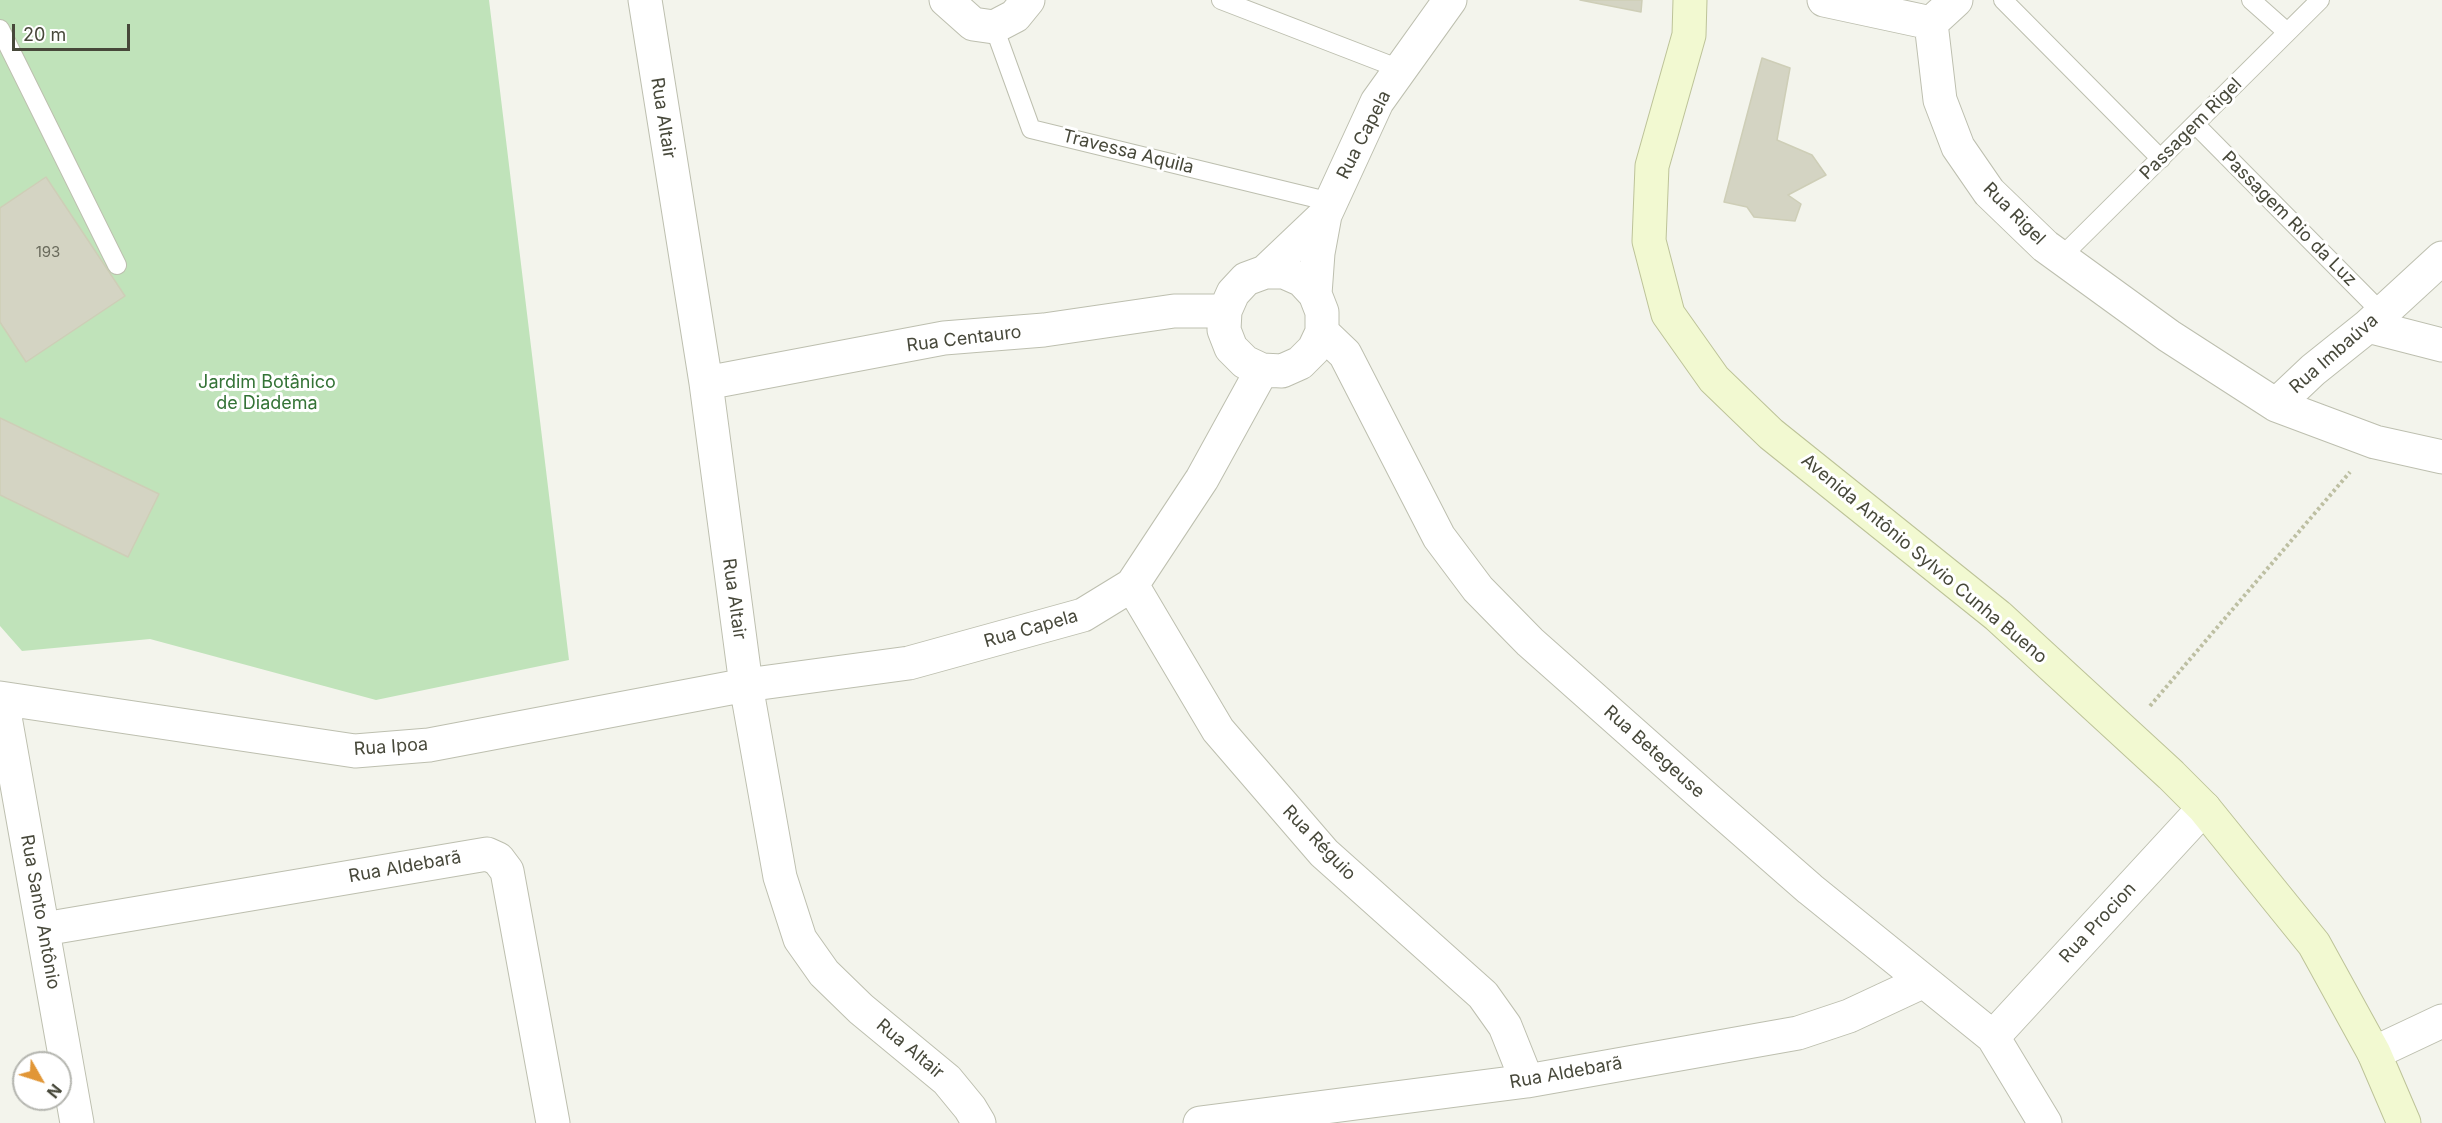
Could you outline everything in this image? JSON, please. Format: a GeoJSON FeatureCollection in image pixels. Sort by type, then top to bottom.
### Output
{"type":"FeatureCollection","features":[{"type":"Feature","properties":{"kind":"main road","name":"Avenida Antônio Sylvio Cunha Bueno"},"geometry":{"type":"LineString","coordinates":[[1690,0],[1689,35],[1652,166],[1649,241],[1668,314],[1714,379],[1771,434],[1998,616],[2172,775],[2204,808],[2314,944],[2374,1053],[2403,1123]]}},
{"type":"Feature","properties":{"kind":"street","name":"Rua Altair"},"geometry":{"type":"LineString","coordinates":[[645,0],[706,383],[746,685],[780,877],[800,939],[824,973],[947,1080],[979,1123]]}},
{"type":"Feature","properties":{"kind":"street"},"geometry":{"type":"LineString","coordinates":[[946,0],[973,24],[994,27],[1015,16],[1028,0]]}},
{"type":"Feature","properties":{"kind":"street","name":"Rua Capela"},"geometry":{"type":"LineString","coordinates":[[1315,294],[1318,253],[1328,208],[1377,102],[1450,0]]}},
{"type":"Feature","properties":{"kind":"street"},"geometry":{"type":"LineString","coordinates":[[1824,0],[1931,23],[1956,0]]}},
{"type":"Feature","properties":{"kind":"street","name":"Rua Rigel"},"geometry":{"type":"LineString","coordinates":[[1931,23],[1940,100],[1958,147],[1989,192],[2045,246],[2061,258],[2169,336],[2276,405]]}},
{"type":"Feature","properties":{"kind":"street","name":"Rua Capela"},"geometry":{"type":"LineString","coordinates":[[1265,272],[1328,208]]}},
{"type":"Feature","properties":{"kind":"street","name":"Rua Imbaúva"},"geometry":{"type":"LineString","coordinates":[[2442,258],[2276,405],[2375,442],[2442,457]]}},
{"type":"Feature","properties":{"kind":"street"},"geometry":{"type":"LineString","coordinates":[[1265,272],[1284,272],[1302,280],[1315,294],[1322,312],[1322,332],[1314,349],[1300,363],[1282,371],[1263,370],[1245,362],[1231,348],[1224,330],[1225,311],[1233,293],[1246,279],[1265,272]]}},
{"type":"Feature","properties":{"kind":"street","name":"Rua Centauro"},"geometry":{"type":"LineString","coordinates":[[706,383],[944,338],[1044,330],[1174,311],[1225,311]]}},
{"type":"Feature","properties":{"kind":"street"},"geometry":{"type":"LineString","coordinates":[[2375,319],[2442,345]]}},
{"type":"Feature","properties":{"kind":"street","name":"Rua Betegeuse"},"geometry":{"type":"LineString","coordinates":[[1322,332],[1345,354],[1439,537],[1478,589],[1530,642],[1707,799],[1922,982],[1993,1037],[2045,1123]]}},
{"type":"Feature","properties":{"kind":"street","name":"Rua Capela"},"geometry":{"type":"LineString","coordinates":[[746,685],[909,663],[1083,615],[1132,585],[1202,479],[1263,370]]}},
{"type":"Feature","properties":{"kind":"street","name":"Rua Réguio"},"geometry":{"type":"LineString","coordinates":[[1132,585],[1218,730],[1324,853],[1483,995],[1505,1026],[1527,1081]]}},
{"type":"Feature","properties":{"kind":"street","name":"Rua Ipoa"},"geometry":{"type":"LineString","coordinates":[[1,699],[355,751],[429,745],[746,685]]}},
{"type":"Feature","properties":{"kind":"street","name":"Rua Santo Antônio"},"geometry":{"type":"LineString","coordinates":[[1,699],[77,1123]]}},
{"type":"Feature","properties":{"kind":"street","name":"Rua Procion"},"geometry":{"type":"LineString","coordinates":[[1993,1037],[2204,808]]}},
{"type":"Feature","properties":{"kind":"street","name":"Rua Aldebarã"},"geometry":{"type":"LineString","coordinates":[[44,929],[487,854],[498,859],[507,871],[553,1123]]}},
{"type":"Feature","properties":{"kind":"street","name":"Rua Aldebarã"},"geometry":{"type":"LineString","coordinates":[[1200,1123],[1527,1081],[1798,1033],[1849,1016],[1922,982]]}},
{"type":"Feature","properties":{"kind":"street"},"geometry":{"type":"LineString","coordinates":[[2374,1053],[2442,1021]]}},
{"type":"Feature","properties":{"kind":"lane"},"geometry":{"type":"LineString","coordinates":[[1221,0],[1400,69]]}},
{"type":"Feature","properties":{"kind":"lane"},"geometry":{"type":"LineString","coordinates":[[2003,0],[2161,159]]}},
{"type":"Feature","properties":{"kind":"lane"},"geometry":{"type":"LineString","coordinates":[[2251,0],[2287,32]]}},
{"type":"Feature","properties":{"kind":"lane","name":"Passagem Rigel"},"geometry":{"type":"LineString","coordinates":[[2061,258],[2320,0]]}},
{"type":"Feature","properties":{"kind":"lane","name":"Travessa Aquila"},"geometry":{"type":"LineString","coordinates":[[994,27],[1031,129],[1328,208]]}},
{"type":"Feature","properties":{"kind":"lane"},"geometry":{"type":"LineString","coordinates":[[0,29],[117,266]]}},
{"type":"Feature","properties":{"kind":"lane","name":"Passagem Rio da Luz"},"geometry":{"type":"LineString","coordinates":[[2195,124],[2375,319]]}},
{"type":"Feature","properties":{"kind":"path"},"geometry":{"type":"LineString","coordinates":[[2158,694],[2349,472]]}},
{"type":"Feature","properties":{"kind":"green space","name":"Jardim Botânico de Diadema"},"geometry":{"type":"Polygon","coordinates":[[[0,0],[489,0],[569,660],[376,700],[150,639],[22,651],[0,626],[0,0]]]}},
{"type":"Feature","properties":{"kind":"building"},"geometry":{"type":"Polygon","coordinates":[[[1580,0],[1642,0],[1641,12],[1580,0]]]}},
{"type":"Feature","properties":{"kind":"building"},"geometry":{"type":"Polygon","coordinates":[[[1762,58],[1790,68],[1777,140],[1812,155],[1826,175],[1788,195],[1801,204],[1795,221],[1754,217],[1747,207],[1724,202],[1762,58]]]}},
{"type":"Feature","properties":{"kind":"building"},"geometry":{"type":"Polygon","coordinates":[[[46,177],[125,296],[26,362],[0,322],[0,208],[46,177]]]}},
{"type":"Feature","properties":{"kind":"building"},"geometry":{"type":"Polygon","coordinates":[[[0,418],[159,494],[128,557],[0,495],[0,418]]]}}]}
